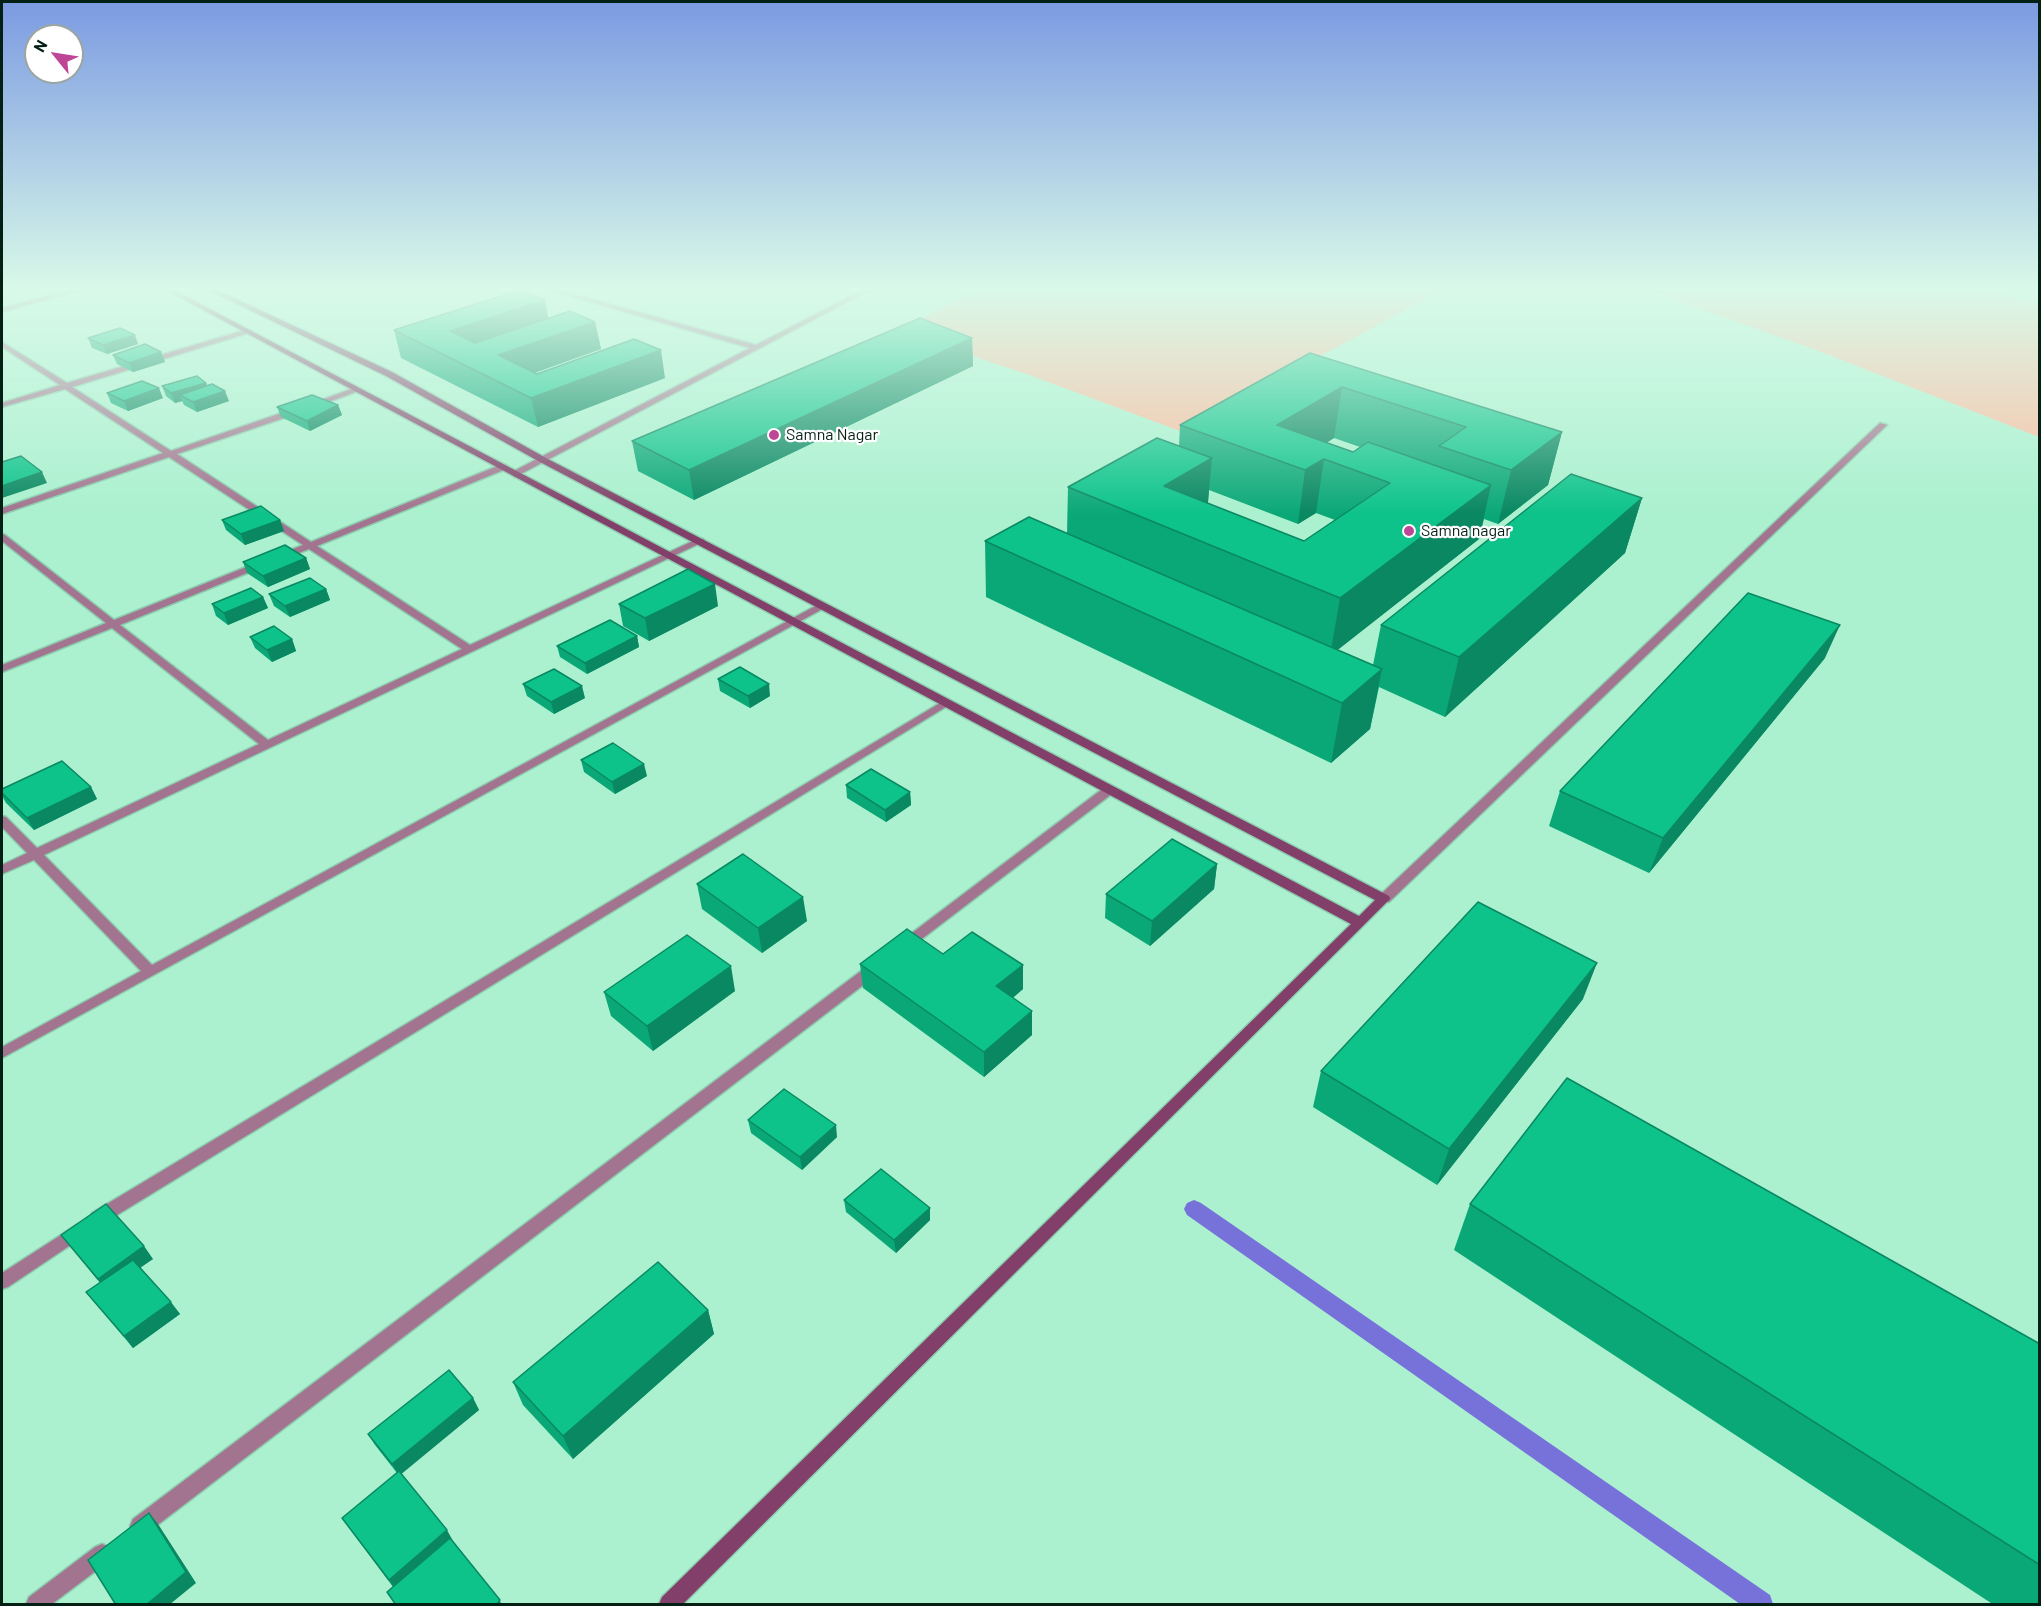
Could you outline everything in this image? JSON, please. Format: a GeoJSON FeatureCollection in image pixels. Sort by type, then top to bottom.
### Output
{"type":"FeatureCollection","features":[{"type":"Feature","properties":{"kind":"street"},"geometry":{"type":"LineString","coordinates":[[32,364],[470,650]]}},
{"type":"Feature","properties":{"kind":"street"},"geometry":{"type":"LineString","coordinates":[[2,405],[140,364]]}},
{"type":"Feature","properties":{"kind":"street"},"geometry":{"type":"LineString","coordinates":[[308,364],[1359,922]]}},
{"type":"Feature","properties":{"kind":"street"},"geometry":{"type":"LineString","coordinates":[[368,364],[543,460],[1384,898]]}},
{"type":"Feature","properties":{"kind":"street"},"geometry":{"type":"LineString","coordinates":[[515,474],[722,364]]}},
{"type":"Feature","properties":{"kind":"street"},"geometry":{"type":"LineString","coordinates":[[2,511],[357,390]]}},
{"type":"Feature","properties":{"kind":"street"},"geometry":{"type":"LineString","coordinates":[[669,1605],[1359,922],[1883,425]]}},
{"type":"Feature","properties":{"kind":"street"},"geometry":{"type":"LineString","coordinates":[[2,669],[503,467]]}},
{"type":"Feature","properties":{"kind":"street"},"geometry":{"type":"LineString","coordinates":[[2,537],[267,745]]}},
{"type":"Feature","properties":{"kind":"street"},"geometry":{"type":"LineString","coordinates":[[2,870],[700,541]]}},
{"type":"Feature","properties":{"kind":"street"},"geometry":{"type":"LineString","coordinates":[[2,1053],[823,606]]}},
{"type":"Feature","properties":{"kind":"street"},"geometry":{"type":"LineString","coordinates":[[2,1282],[125,1201],[945,703]]}},
{"type":"Feature","properties":{"kind":"street"},"geometry":{"type":"LineString","coordinates":[[131,1532],[1109,790]]}},
{"type":"Feature","properties":{"kind":"street"},"geometry":{"type":"LineString","coordinates":[[2,820],[151,972]]}},
{"type":"Feature","properties":{"kind":"street"},"geometry":{"type":"LineString","coordinates":[[36,1605],[112,1547]]}},
{"type":"Feature","properties":{"kind":"shaded area"},"geometry":{"type":"Polygon","coordinates":[[[996,364],[1305,364],[1180,431],[996,364]]]}},
{"type":"Feature","properties":{"kind":"shaded area"},"geometry":{"type":"Polygon","coordinates":[[[1852,364],[2039,364],[2039,437],[1852,364]]]}},
{"type":"Feature","properties":{"kind":"building"},"geometry":{"type":"Polygon","coordinates":[[[462,364],[516,364],[537,374],[565,364],[623,364],[531,398],[462,364]]]}},
{"type":"Feature","properties":{"kind":"building"},"geometry":{"type":"Polygon","coordinates":[[[812,364],[916,364],[689,470],[632,441],[812,364]]]}},
{"type":"Feature","properties":{"kind":"building"},"geometry":{"type":"Polygon","coordinates":[[[1290,364],[1345,364],[1562,432],[1511,470],[1439,446],[1466,427],[1342,387],[1277,425],[1353,452],[1368,442],[1491,485],[1340,598],[1068,487],[1157,438],[1212,458],[1164,486],[1304,541],[1390,483],[1324,459],[1305,470],[1180,425],[1290,364]]]}},
{"type":"Feature","properties":{"kind":"building"},"geometry":{"type":"Polygon","coordinates":[[[197,376],[206,383],[171,393],[162,386],[197,376]]]}},
{"type":"Feature","properties":{"kind":"building"},"geometry":{"type":"Polygon","coordinates":[[[142,381],[159,388],[124,401],[107,393],[142,381]]]}},
{"type":"Feature","properties":{"kind":"building"},"geometry":{"type":"Polygon","coordinates":[[[212,384],[225,391],[193,402],[180,395],[212,384]]]}},
{"type":"Feature","properties":{"kind":"building"},"geometry":{"type":"Polygon","coordinates":[[[312,395],[338,405],[307,421],[277,407],[312,395]]]}},
{"type":"Feature","properties":{"kind":"building"},"geometry":{"type":"Polygon","coordinates":[[[21,456],[42,472],[2,486],[2,462],[21,456]]]}},
{"type":"Feature","properties":{"kind":"building"},"geometry":{"type":"Polygon","coordinates":[[[1571,474],[1642,498],[1459,657],[1381,625],[1571,474]]]}},
{"type":"Feature","properties":{"kind":"building"},"geometry":{"type":"Polygon","coordinates":[[[261,506],[280,520],[241,534],[222,520],[261,506]]]}},
{"type":"Feature","properties":{"kind":"building"},"geometry":{"type":"Polygon","coordinates":[[[1029,517],[1382,669],[1342,703],[985,541],[1029,517]]]}},
{"type":"Feature","properties":{"kind":"building"},"geometry":{"type":"Polygon","coordinates":[[[285,545],[306,558],[263,576],[243,562],[285,545]]]}},
{"type":"Feature","properties":{"kind":"building"},"geometry":{"type":"Polygon","coordinates":[[[688,569],[715,584],[645,618],[619,604],[688,569]]]}},
{"type":"Feature","properties":{"kind":"building"},"geometry":{"type":"Polygon","coordinates":[[[310,578],[326,589],[285,606],[269,594],[310,578]]]}},
{"type":"Feature","properties":{"kind":"building"},"geometry":{"type":"Polygon","coordinates":[[[251,588],[263,597],[224,613],[212,604],[251,588]]]}},
{"type":"Feature","properties":{"kind":"building"},"geometry":{"type":"Polygon","coordinates":[[[1748,593],[1840,625],[1663,838],[1560,791],[1748,593]]]}},
{"type":"Feature","properties":{"kind":"building"},"geometry":{"type":"Polygon","coordinates":[[[610,620],[637,636],[585,663],[557,646],[610,620]]]}},
{"type":"Feature","properties":{"kind":"building"},"geometry":{"type":"Polygon","coordinates":[[[274,626],[292,639],[267,650],[250,637],[274,626]]]}},
{"type":"Feature","properties":{"kind":"building"},"geometry":{"type":"Polygon","coordinates":[[[740,667],[769,684],[748,696],[718,679],[740,667]]]}},
{"type":"Feature","properties":{"kind":"building"},"geometry":{"type":"Polygon","coordinates":[[[554,669],[582,686],[551,702],[523,684],[554,669]]]}},
{"type":"Feature","properties":{"kind":"building"},"geometry":{"type":"Polygon","coordinates":[[[613,743],[644,764],[612,782],[581,760],[613,743]]]}},
{"type":"Feature","properties":{"kind":"building"},"geometry":{"type":"Polygon","coordinates":[[[62,761],[91,787],[27,818],[2,793],[2,789],[62,761]]]}},
{"type":"Feature","properties":{"kind":"building"},"geometry":{"type":"Polygon","coordinates":[[[871,769],[910,792],[885,810],[846,785],[871,769]]]}},
{"type":"Feature","properties":{"kind":"building"},"geometry":{"type":"Polygon","coordinates":[[[1172,839],[1217,864],[1152,921],[1106,894],[1172,839]]]}},
{"type":"Feature","properties":{"kind":"building"},"geometry":{"type":"Polygon","coordinates":[[[743,854],[803,897],[758,928],[697,884],[743,854]]]}},
{"type":"Feature","properties":{"kind":"building"},"geometry":{"type":"Polygon","coordinates":[[[1478,902],[1597,963],[1449,1149],[1321,1071],[1478,902]]]}},
{"type":"Feature","properties":{"kind":"building"},"geometry":{"type":"Polygon","coordinates":[[[907,929],[943,954],[972,932],[1023,965],[996,986],[1032,1011],[984,1052],[860,964],[907,929]]]}},
{"type":"Feature","properties":{"kind":"building"},"geometry":{"type":"Polygon","coordinates":[[[687,935],[731,966],[647,1026],[604,992],[687,935]]]}},
{"type":"Feature","properties":{"kind":"building"},"geometry":{"type":"Polygon","coordinates":[[[1567,1078],[2040,1344],[2040,1565],[1470,1204],[1567,1078]]]}},
{"type":"Feature","properties":{"kind":"building"},"geometry":{"type":"Polygon","coordinates":[[[784,1089],[836,1125],[800,1157],[748,1120],[784,1089]]]}},
{"type":"Feature","properties":{"kind":"building"},"geometry":{"type":"Polygon","coordinates":[[[881,1169],[930,1208],[894,1240],[844,1200],[881,1169]]]}},
{"type":"Feature","properties":{"kind":"building"},"geometry":{"type":"Polygon","coordinates":[[[106,1204],[144,1246],[98,1279],[61,1235],[106,1204]]]}},
{"type":"Feature","properties":{"kind":"building"},"geometry":{"type":"Polygon","coordinates":[[[133,1260],[171,1302],[124,1336],[86,1292],[133,1260]]]}},
{"type":"Feature","properties":{"kind":"building"},"geometry":{"type":"Polygon","coordinates":[[[658,1262],[708,1310],[563,1436],[513,1382],[658,1262]]]}},
{"type":"Feature","properties":{"kind":"building"},"geometry":{"type":"Polygon","coordinates":[[[449,1370],[473,1398],[392,1464],[368,1434],[449,1370]]]}},
{"type":"Feature","properties":{"kind":"building"},"geometry":{"type":"Polygon","coordinates":[[[399,1471],[447,1530],[389,1580],[342,1518],[399,1471]]]}},
{"type":"Feature","properties":{"kind":"building"},"geometry":{"type":"Polygon","coordinates":[[[149,1513],[186,1572],[146,1605],[116,1605],[88,1560],[149,1513]]]}},
{"type":"Feature","properties":{"kind":"building"},"geometry":{"type":"Polygon","coordinates":[[[450,1538],[500,1600],[496,1605],[396,1605],[387,1592],[450,1538]]]}},
{"type":"Feature","properties":{"kind":"waterway"},"geometry":{"type":"LineString","coordinates":[[1194,1209],[1761,1604]]}},
{"type":"Feature","properties":{"kind":"place","name":"Samna Nagar"},"geometry":{"type":"Point","coordinates":[774,435]}},
{"type":"Feature","properties":{"kind":"place","name":"Samna nagar"},"geometry":{"type":"Point","coordinates":[1409,531]}}]}
